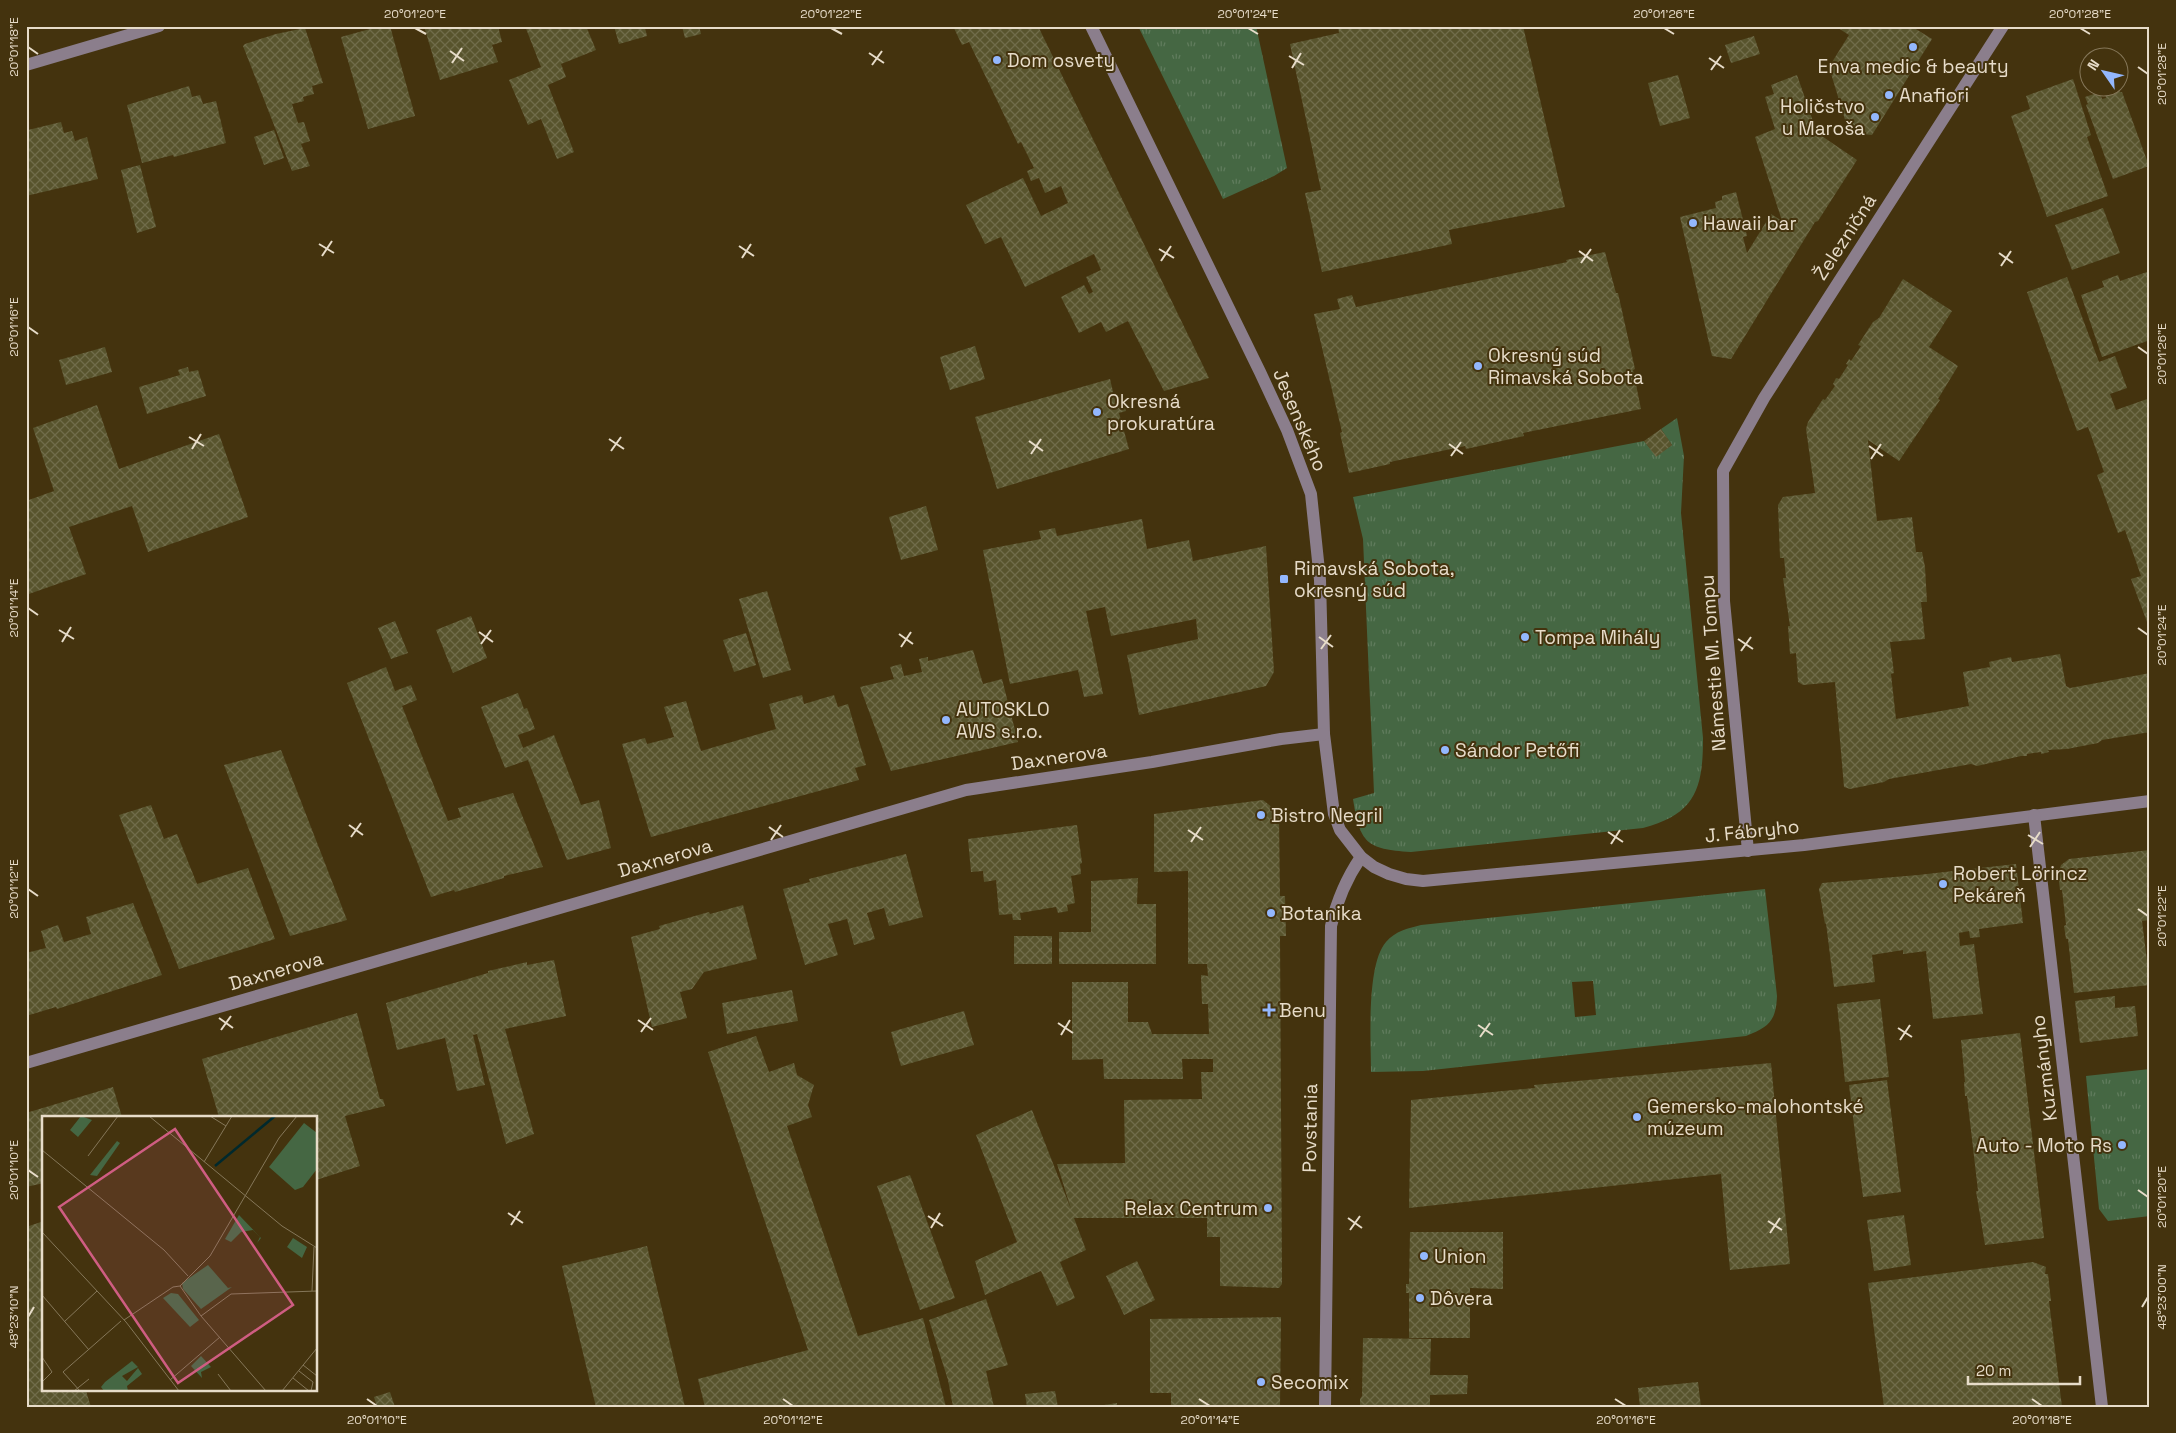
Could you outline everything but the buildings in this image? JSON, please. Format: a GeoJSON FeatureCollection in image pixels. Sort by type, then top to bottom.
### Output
{"type":"FeatureCollection","features":[{"type":"Feature","properties":{"kind":"street"},"geometry":{"type":"LineString","coordinates":[[26,65],[159,26]]}},
{"type":"Feature","properties":{"kind":"street","name":"Jesenského"},"geometry":{"type":"LineString","coordinates":[[1091,26],[1260,372],[1287,430],[1311,494],[1320,580],[1324,734],[1334,814],[1340,830],[1361,857]]}},
{"type":"Feature","properties":{"kind":"street","name":"Železničná"},"geometry":{"type":"LineString","coordinates":[[1723,471],[1764,398],[2002,26]]}},
{"type":"Feature","properties":{"kind":"street","name":"Námestie M. Tompu"},"geometry":{"type":"LineString","coordinates":[[1723,471],[1724,601],[1748,851]]}},
{"type":"Feature","properties":{"kind":"street","name":"Daxnerova"},"geometry":{"type":"LineString","coordinates":[[26,1063],[966,790],[1152,762],[1281,739],[1324,734]]}},
{"type":"Feature","properties":{"kind":"street","name":"J. Fábryho"},"geometry":{"type":"LineString","coordinates":[[1361,857],[1374,867],[1389,874],[1406,879],[1423,880],[1748,851],[2150,801]]}},
{"type":"Feature","properties":{"kind":"street","name":"Kuzmányho"},"geometry":{"type":"LineString","coordinates":[[2034,815],[2102,1407]]}},
{"type":"Feature","properties":{"kind":"street","name":"Povstania"},"geometry":{"type":"LineString","coordinates":[[1325,1407],[1331,926],[1336,905],[1348,877],[1361,857]]}},
{"type":"Feature","properties":{"kind":"green space"},"geometry":{"type":"Polygon","coordinates":[[[1138,26],[1256,26],[1287,168],[1274,176],[1223,199],[1138,26]]]}},
{"type":"Feature","properties":{"kind":"green space"},"geometry":{"type":"Polygon","coordinates":[[[1677,418],[1684,456],[1681,513],[1703,738],[1703,756],[1698,785],[1685,807],[1661,822],[1643,828],[1411,852],[1384,849],[1368,841],[1359,825],[1353,799],[1374,793],[1363,539],[1353,497],[1644,441],[1656,456],[1672,445],[1661,429],[1677,418]]]}},
{"type":"Feature","properties":{"kind":"green space"},"geometry":{"type":"Polygon","coordinates":[[[1765,889],[1777,996],[1775,1012],[1766,1026],[1746,1036],[1423,1071],[1371,1072],[1370,1023],[1372,985],[1380,953],[1386,942],[1394,935],[1402,930],[1421,925],[1765,889]],[[1593,981],[1572,982],[1575,1017],[1596,1015],[1593,981]]]}},
{"type":"Feature","properties":{"kind":"green space"},"geometry":{"type":"Polygon","coordinates":[[[2150,1069],[2150,1216],[2108,1221],[2099,1209],[2086,1076],[2150,1069]]]}},
{"type":"Feature","properties":{"kind":"place","name":"Enva medic & beauty"},"geometry":{"type":"Point","coordinates":[1913,47]}},
{"type":"Feature","properties":{"kind":"place","name":"Dom osvety"},"geometry":{"type":"Point","coordinates":[997,60]}},
{"type":"Feature","properties":{"kind":"place","name":"Anafiori"},"geometry":{"type":"Point","coordinates":[1889,95]}},
{"type":"Feature","properties":{"kind":"place","name":"Holičstvo u Maroša"},"geometry":{"type":"Point","coordinates":[1875,117]}},
{"type":"Feature","properties":{"kind":"place","name":"Hawaii bar"},"geometry":{"type":"Point","coordinates":[1693,223]}},
{"type":"Feature","properties":{"kind":"place","name":"Okresný súd Rimavská Sobota"},"geometry":{"type":"Point","coordinates":[1478,366]}},
{"type":"Feature","properties":{"kind":"place","name":"Okresná prokuratúra"},"geometry":{"type":"Point","coordinates":[1097,412]}},
{"type":"Feature","properties":{"kind":"place","name":"Rimavská Sobota, okresný súd"},"geometry":{"type":"Point","coordinates":[1284,579]}},
{"type":"Feature","properties":{"kind":"place","name":"Tompa Mihály"},"geometry":{"type":"Point","coordinates":[1525,637]}},
{"type":"Feature","properties":{"kind":"place","name":"AUTOSKLO AWS s.r.o."},"geometry":{"type":"Point","coordinates":[946,720]}},
{"type":"Feature","properties":{"kind":"place","name":"Sándor Petőfi"},"geometry":{"type":"Point","coordinates":[1445,750]}},
{"type":"Feature","properties":{"kind":"place","name":"Bistro Negril"},"geometry":{"type":"Point","coordinates":[1261,815]}},
{"type":"Feature","properties":{"kind":"place","name":"Robert Lörincz Pekáreň"},"geometry":{"type":"Point","coordinates":[1943,884]}},
{"type":"Feature","properties":{"kind":"place","name":"Botanika"},"geometry":{"type":"Point","coordinates":[1271,913]}},
{"type":"Feature","properties":{"kind":"place","name":"Benu"},"geometry":{"type":"Point","coordinates":[1269,1010]}},
{"type":"Feature","properties":{"kind":"place","name":"Gemersko-malohontské múzeum"},"geometry":{"type":"Point","coordinates":[1637,1117]}},
{"type":"Feature","properties":{"kind":"place","name":"Auto - Moto Rs"},"geometry":{"type":"Point","coordinates":[2122,1145]}},
{"type":"Feature","properties":{"kind":"place","name":"Relax Centrum"},"geometry":{"type":"Point","coordinates":[1268,1208]}},
{"type":"Feature","properties":{"kind":"place","name":"Union"},"geometry":{"type":"Point","coordinates":[1424,1256]}},
{"type":"Feature","properties":{"kind":"place","name":"Dôvera"},"geometry":{"type":"Point","coordinates":[1420,1298]}},
{"type":"Feature","properties":{"kind":"place","name":"Secomix"},"geometry":{"type":"Point","coordinates":[1261,1382]}}]}
